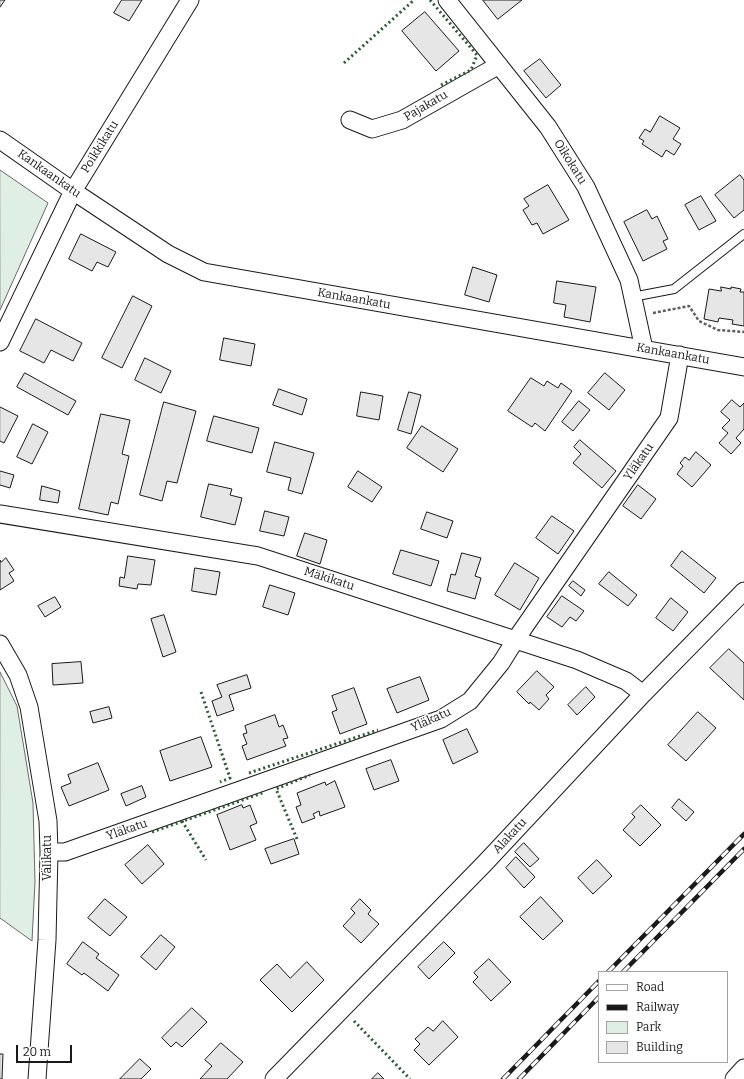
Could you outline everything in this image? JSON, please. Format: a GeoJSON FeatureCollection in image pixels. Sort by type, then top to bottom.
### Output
{"type":"FeatureCollection","features":[{"type":"Feature","properties":{"kind":"street","name":"Poikkikatu"},"geometry":{"type":"LineString","coordinates":[[0,342],[73,191],[190,0]]}},
{"type":"Feature","properties":{"kind":"street","name":"Oikokatu"},"geometry":{"type":"LineString","coordinates":[[447,0],[548,127],[586,187],[629,280],[644,349]]}},
{"type":"Feature","properties":{"kind":"street","name":"Pajakatu"},"geometry":{"type":"LineString","coordinates":[[350,120],[372,129],[402,120],[499,64]]}},
{"type":"Feature","properties":{"kind":"street","name":"Kankaankatu"},"geometry":{"type":"LineString","coordinates":[[0,140],[73,191],[168,254],[204,272],[744,367]]}},
{"type":"Feature","properties":{"kind":"street","name":"Yläkatu"},"geometry":{"type":"LineString","coordinates":[[49,852],[65,852],[442,719],[470,701],[501,663],[516,639],[669,418],[680,355]]}},
{"type":"Feature","properties":{"kind":"street","name":"Mäkikatu"},"geometry":{"type":"LineString","coordinates":[[0,514],[258,556],[577,660],[626,681],[643,694]]}},
{"type":"Feature","properties":{"kind":"street","name":"Alakatu"},"geometry":{"type":"LineString","coordinates":[[274,1079],[485,863],[643,694],[744,591]]}},
{"type":"Feature","properties":{"kind":"street","name":"Välikatu"},"geometry":{"type":"LineString","coordinates":[[0,644],[18,675],[29,707],[48,821],[49,852],[47,940],[37,1079]]}},
{"type":"Feature","properties":{"kind":"street"},"geometry":{"type":"LineString","coordinates":[[734,1079],[744,1068]]}},
{"type":"Feature","properties":{"kind":"lane"},"geometry":{"type":"LineString","coordinates":[[632,297],[674,289],[744,234]]}},
{"type":"Feature","properties":{"kind":"path"},"geometry":{"type":"LineString","coordinates":[[637,317],[689,306],[699,321],[718,330],[744,332]]}},
{"type":"Feature","properties":{"kind":"green space"},"geometry":{"type":"Polygon","coordinates":[[[0,170],[48,203],[0,310],[0,170]]]}},
{"type":"Feature","properties":{"kind":"green space"},"geometry":{"type":"Polygon","coordinates":[[[0,672],[17,706],[33,803],[35,882],[32,941],[0,918],[0,672]]]}},
{"type":"Feature","properties":{"kind":"building"},"geometry":{"type":"Polygon","coordinates":[[[0,0],[5,0],[0,7],[0,0]]]}},
{"type":"Feature","properties":{"kind":"building"},"geometry":{"type":"Polygon","coordinates":[[[122,0],[142,0],[129,21],[114,13],[122,0]]]}},
{"type":"Feature","properties":{"kind":"building"},"geometry":{"type":"Polygon","coordinates":[[[483,0],[522,0],[498,19],[483,0]]]}},
{"type":"Feature","properties":{"kind":"building"},"geometry":{"type":"Polygon","coordinates":[[[425,12],[459,51],[436,71],[402,31],[425,12]]]}},
{"type":"Feature","properties":{"kind":"building"},"geometry":{"type":"Polygon","coordinates":[[[540,59],[561,85],[546,98],[524,71],[540,59]]]}},
{"type":"Feature","properties":{"kind":"building"},"geometry":{"type":"Polygon","coordinates":[[[660,116],[680,128],[673,139],[681,144],[674,155],[666,150],[662,157],[642,144],[644,141],[639,138],[645,129],[650,132],[660,116]]]}},
{"type":"Feature","properties":{"kind":"building"},"geometry":{"type":"Polygon","coordinates":[[[740,175],[744,180],[744,210],[734,218],[715,195],[740,175]]]}},
{"type":"Feature","properties":{"kind":"building"},"geometry":{"type":"Polygon","coordinates":[[[548,185],[569,220],[543,234],[537,223],[532,225],[523,210],[529,206],[524,199],[548,185]]]}},
{"type":"Feature","properties":{"kind":"building"},"geometry":{"type":"Polygon","coordinates":[[[701,196],[716,221],[699,230],[685,205],[701,196]]]}},
{"type":"Feature","properties":{"kind":"building"},"geometry":{"type":"Polygon","coordinates":[[[647,210],[652,219],[657,216],[668,239],[663,241],[667,249],[643,261],[624,222],[647,210]]]}},
{"type":"Feature","properties":{"kind":"building"},"geometry":{"type":"Polygon","coordinates":[[[81,234],[116,252],[108,267],[97,262],[92,271],[69,259],[81,234]]]}},
{"type":"Feature","properties":{"kind":"building"},"geometry":{"type":"Polygon","coordinates":[[[473,267],[497,275],[489,302],[465,295],[473,267]]]}},
{"type":"Feature","properties":{"kind":"building"},"geometry":{"type":"Polygon","coordinates":[[[557,281],[596,287],[590,322],[564,317],[566,305],[554,303],[557,281]]]}},
{"type":"Feature","properties":{"kind":"building"},"geometry":{"type":"Polygon","coordinates":[[[721,287],[741,289],[740,292],[744,292],[744,326],[732,324],[733,320],[719,318],[718,322],[704,319],[709,289],[721,291],[721,287]]]}},
{"type":"Feature","properties":{"kind":"building"},"geometry":{"type":"Polygon","coordinates":[[[133,296],[152,306],[122,368],[102,358],[133,296]]]}},
{"type":"Feature","properties":{"kind":"building"},"geometry":{"type":"Polygon","coordinates":[[[36,319],[82,343],[73,361],[51,350],[44,363],[20,351],[36,319]]]}},
{"type":"Feature","properties":{"kind":"building"},"geometry":{"type":"Polygon","coordinates":[[[224,338],[255,344],[251,366],[220,360],[224,338]]]}},
{"type":"Feature","properties":{"kind":"building"},"geometry":{"type":"Polygon","coordinates":[[[145,358],[171,371],[161,393],[135,380],[145,358]]]}},
{"type":"Feature","properties":{"kind":"building"},"geometry":{"type":"Polygon","coordinates":[[[25,373],[76,401],[68,415],[17,387],[25,373]]]}},
{"type":"Feature","properties":{"kind":"building"},"geometry":{"type":"Polygon","coordinates":[[[605,373],[625,390],[609,410],[588,393],[605,373]]]}},
{"type":"Feature","properties":{"kind":"building"},"geometry":{"type":"Polygon","coordinates":[[[531,378],[544,386],[547,381],[558,388],[561,383],[572,391],[545,431],[535,423],[532,427],[508,411],[531,378]]]}},
{"type":"Feature","properties":{"kind":"building"},"geometry":{"type":"Polygon","coordinates":[[[279,389],[307,399],[302,415],[273,405],[279,389]]]}},
{"type":"Feature","properties":{"kind":"building"},"geometry":{"type":"Polygon","coordinates":[[[361,392],[383,396],[379,420],[357,416],[361,392]]]}},
{"type":"Feature","properties":{"kind":"building"},"geometry":{"type":"Polygon","coordinates":[[[409,392],[421,395],[411,434],[398,430],[409,392]]]}},
{"type":"Feature","properties":{"kind":"building"},"geometry":{"type":"Polygon","coordinates":[[[732,400],[740,407],[744,403],[744,429],[736,438],[741,443],[731,454],[719,443],[728,433],[722,428],[730,420],[721,412],[732,400]]]}},
{"type":"Feature","properties":{"kind":"building"},"geometry":{"type":"Polygon","coordinates":[[[579,401],[590,410],[573,431],[562,422],[579,401]]]}},
{"type":"Feature","properties":{"kind":"building"},"geometry":{"type":"Polygon","coordinates":[[[164,402],[196,411],[177,483],[167,481],[162,501],[140,495],[164,402]]]}},
{"type":"Feature","properties":{"kind":"building"},"geometry":{"type":"Polygon","coordinates":[[[0,407],[18,416],[4,443],[0,441],[0,407]]]}},
{"type":"Feature","properties":{"kind":"building"},"geometry":{"type":"Polygon","coordinates":[[[101,414],[130,420],[122,454],[129,456],[118,504],[111,502],[108,515],[79,509],[101,414]]]}},
{"type":"Feature","properties":{"kind":"building"},"geometry":{"type":"Polygon","coordinates":[[[214,416],[259,428],[252,453],[207,441],[214,416]]]}},
{"type":"Feature","properties":{"kind":"building"},"geometry":{"type":"Polygon","coordinates":[[[33,424],[48,432],[32,464],[17,457],[33,424]]]}},
{"type":"Feature","properties":{"kind":"building"},"geometry":{"type":"Polygon","coordinates":[[[422,426],[458,449],[443,472],[407,448],[422,426]]]}},
{"type":"Feature","properties":{"kind":"building"},"geometry":{"type":"Polygon","coordinates":[[[580,440],[616,471],[602,488],[573,463],[581,454],[574,447],[580,440]]]}},
{"type":"Feature","properties":{"kind":"building"},"geometry":{"type":"Polygon","coordinates":[[[275,442],[314,453],[302,494],[288,490],[291,478],[267,472],[275,442]]]}},
{"type":"Feature","properties":{"kind":"building"},"geometry":{"type":"Polygon","coordinates":[[[696,452],[711,465],[692,487],[677,474],[683,466],[680,463],[685,457],[689,460],[696,452]]]}},
{"type":"Feature","properties":{"kind":"building"},"geometry":{"type":"Polygon","coordinates":[[[0,471],[14,475],[10,488],[0,485],[0,471]]]}},
{"type":"Feature","properties":{"kind":"building"},"geometry":{"type":"Polygon","coordinates":[[[358,471],[382,487],[372,502],[348,487],[358,471]]]}},
{"type":"Feature","properties":{"kind":"building"},"geometry":{"type":"Polygon","coordinates":[[[209,484],[232,489],[230,495],[242,498],[235,525],[201,517],[209,484]]]}},
{"type":"Feature","properties":{"kind":"building"},"geometry":{"type":"Polygon","coordinates":[[[638,485],[656,499],[641,519],[623,506],[638,485]]]}},
{"type":"Feature","properties":{"kind":"building"},"geometry":{"type":"Polygon","coordinates":[[[42,486],[60,491],[58,503],[40,500],[42,486]]]}},
{"type":"Feature","properties":{"kind":"building"},"geometry":{"type":"Polygon","coordinates":[[[265,511],[289,517],[284,536],[260,531],[265,511]]]}},
{"type":"Feature","properties":{"kind":"building"},"geometry":{"type":"Polygon","coordinates":[[[427,512],[453,521],[447,538],[421,529],[427,512]]]}},
{"type":"Feature","properties":{"kind":"building"},"geometry":{"type":"Polygon","coordinates":[[[552,516],[574,531],[558,554],[536,538],[552,516]]]}},
{"type":"Feature","properties":{"kind":"building"},"geometry":{"type":"Polygon","coordinates":[[[305,533],[327,540],[320,564],[297,556],[305,533]]]}},
{"type":"Feature","properties":{"kind":"building"},"geometry":{"type":"Polygon","coordinates":[[[401,550],[439,561],[431,586],[393,574],[401,550]]]}},
{"type":"Feature","properties":{"kind":"building"},"geometry":{"type":"Polygon","coordinates":[[[682,551],[716,578],[704,593],[671,566],[682,551]]]}},
{"type":"Feature","properties":{"kind":"building"},"geometry":{"type":"Polygon","coordinates":[[[462,553],[481,558],[475,576],[481,578],[475,599],[447,591],[451,574],[455,575],[462,553]]]}},
{"type":"Feature","properties":{"kind":"building"},"geometry":{"type":"Polygon","coordinates":[[[128,556],[155,560],[151,585],[138,584],[137,589],[119,586],[120,577],[124,578],[128,556]]]}},
{"type":"Feature","properties":{"kind":"building"},"geometry":{"type":"Polygon","coordinates":[[[6,558],[14,570],[9,573],[14,581],[0,590],[0,560],[1,562],[6,558]]]}},
{"type":"Feature","properties":{"kind":"building"},"geometry":{"type":"Polygon","coordinates":[[[515,563],[539,578],[520,610],[495,595],[515,563]]]}},
{"type":"Feature","properties":{"kind":"building"},"geometry":{"type":"Polygon","coordinates":[[[195,568],[220,572],[216,595],[192,591],[195,568]]]}},
{"type":"Feature","properties":{"kind":"building"},"geometry":{"type":"Polygon","coordinates":[[[609,572],[637,595],[628,606],[599,584],[609,572]]]}},
{"type":"Feature","properties":{"kind":"building"},"geometry":{"type":"Polygon","coordinates":[[[573,581],[585,590],[581,596],[569,586],[573,581]]]}},
{"type":"Feature","properties":{"kind":"building"},"geometry":{"type":"Polygon","coordinates":[[[270,585],[295,593],[288,615],[263,607],[270,585]]]}},
{"type":"Feature","properties":{"kind":"building"},"geometry":{"type":"Polygon","coordinates":[[[562,596],[584,611],[576,621],[570,617],[562,627],[547,617],[562,596]]]}},
{"type":"Feature","properties":{"kind":"building"},"geometry":{"type":"Polygon","coordinates":[[[55,597],[61,607],[45,617],[38,606],[55,597]]]}},
{"type":"Feature","properties":{"kind":"building"},"geometry":{"type":"Polygon","coordinates":[[[671,598],[688,612],[673,631],[656,618],[671,598]]]}},
{"type":"Feature","properties":{"kind":"building"},"geometry":{"type":"Polygon","coordinates":[[[164,615],[176,652],[163,657],[151,619],[164,615]]]}},
{"type":"Feature","properties":{"kind":"building"},"geometry":{"type":"Polygon","coordinates":[[[729,649],[744,663],[744,700],[710,668],[729,649]]]}},
{"type":"Feature","properties":{"kind":"building"},"geometry":{"type":"Polygon","coordinates":[[[81,662],[83,683],[53,685],[52,664],[81,662]]]}},
{"type":"Feature","properties":{"kind":"building"},"geometry":{"type":"Polygon","coordinates":[[[537,671],[554,687],[546,695],[549,699],[539,710],[530,702],[529,704],[517,692],[537,671]]]}},
{"type":"Feature","properties":{"kind":"building"},"geometry":{"type":"Polygon","coordinates":[[[247,675],[251,688],[229,695],[234,710],[217,716],[212,701],[222,697],[217,685],[247,675]]]}},
{"type":"Feature","properties":{"kind":"building"},"geometry":{"type":"Polygon","coordinates":[[[420,677],[429,700],[397,713],[387,689],[420,677]]]}},
{"type":"Feature","properties":{"kind":"building"},"geometry":{"type":"Polygon","coordinates":[[[586,687],[595,697],[577,715],[568,705],[586,687]]]}},
{"type":"Feature","properties":{"kind":"building"},"geometry":{"type":"Polygon","coordinates":[[[354,688],[367,724],[340,734],[332,712],[337,710],[332,696],[354,688]]]}},
{"type":"Feature","properties":{"kind":"building"},"geometry":{"type":"Polygon","coordinates":[[[109,707],[112,718],[93,723],[90,712],[109,707]]]}},
{"type":"Feature","properties":{"kind":"building"},"geometry":{"type":"Polygon","coordinates":[[[698,712],[716,728],[686,761],[668,745],[698,712]]]}},
{"type":"Feature","properties":{"kind":"building"},"geometry":{"type":"Polygon","coordinates":[[[275,715],[279,727],[283,725],[288,738],[283,739],[286,746],[247,760],[242,746],[247,744],[243,734],[247,733],[245,726],[275,715]]]}},
{"type":"Feature","properties":{"kind":"building"},"geometry":{"type":"Polygon","coordinates":[[[467,729],[478,752],[453,764],[443,740],[467,729]]]}},
{"type":"Feature","properties":{"kind":"building"},"geometry":{"type":"Polygon","coordinates":[[[201,737],[212,767],[170,781],[160,751],[201,737]]]}},
{"type":"Feature","properties":{"kind":"building"},"geometry":{"type":"Polygon","coordinates":[[[391,760],[399,781],[374,790],[366,769],[391,760]]]}},
{"type":"Feature","properties":{"kind":"building"},"geometry":{"type":"Polygon","coordinates":[[[98,763],[109,790],[69,806],[61,787],[71,783],[68,775],[98,763]]]}},
{"type":"Feature","properties":{"kind":"building"},"geometry":{"type":"Polygon","coordinates":[[[335,781],[345,807],[320,816],[319,811],[313,814],[315,818],[302,823],[296,807],[301,805],[297,793],[325,782],[326,785],[335,781]]]}},
{"type":"Feature","properties":{"kind":"building"},"geometry":{"type":"Polygon","coordinates":[[[142,786],[146,797],[126,806],[121,794],[142,786]]]}},
{"type":"Feature","properties":{"kind":"building"},"geometry":{"type":"Polygon","coordinates":[[[679,799],[694,812],[686,821],[672,808],[679,799]]]}},
{"type":"Feature","properties":{"kind":"building"},"geometry":{"type":"Polygon","coordinates":[[[242,805],[243,808],[250,805],[257,823],[250,826],[256,840],[230,850],[217,815],[242,805]]]}},
{"type":"Feature","properties":{"kind":"building"},"geometry":{"type":"Polygon","coordinates":[[[641,805],[661,825],[640,846],[623,830],[635,817],[632,814],[641,805]]]}},
{"type":"Feature","properties":{"kind":"building"},"geometry":{"type":"Polygon","coordinates":[[[294,839],[299,854],[271,864],[265,849],[294,839]]]}},
{"type":"Feature","properties":{"kind":"building"},"geometry":{"type":"Polygon","coordinates":[[[524,843],[539,859],[530,867],[515,852],[524,843]]]}},
{"type":"Feature","properties":{"kind":"building"},"geometry":{"type":"Polygon","coordinates":[[[148,845],[164,864],[142,884],[125,865],[148,845]]]}},
{"type":"Feature","properties":{"kind":"building"},"geometry":{"type":"Polygon","coordinates":[[[516,857],[535,877],[524,888],[506,868],[516,857]]]}},
{"type":"Feature","properties":{"kind":"building"},"geometry":{"type":"Polygon","coordinates":[[[597,860],[612,876],[593,894],[578,878],[597,860]]]}},
{"type":"Feature","properties":{"kind":"building"},"geometry":{"type":"Polygon","coordinates":[[[541,897],[563,921],[543,940],[520,917],[541,897]]]}},
{"type":"Feature","properties":{"kind":"building"},"geometry":{"type":"Polygon","coordinates":[[[105,899],[127,917],[110,936],[88,918],[105,899]]]}},
{"type":"Feature","properties":{"kind":"building"},"geometry":{"type":"Polygon","coordinates":[[[360,899],[371,910],[368,914],[379,924],[361,943],[343,926],[355,913],[351,909],[360,899]]]}},
{"type":"Feature","properties":{"kind":"building"},"geometry":{"type":"Polygon","coordinates":[[[161,935],[175,947],[156,970],[141,957],[161,935]]]}},
{"type":"Feature","properties":{"kind":"building"},"geometry":{"type":"Polygon","coordinates":[[[83,942],[99,954],[96,958],[119,975],[108,991],[84,973],[82,975],[67,964],[83,942]]]}},
{"type":"Feature","properties":{"kind":"building"},"geometry":{"type":"Polygon","coordinates":[[[444,942],[455,953],[429,979],[418,967],[444,942]]]}},
{"type":"Feature","properties":{"kind":"building"},"geometry":{"type":"Polygon","coordinates":[[[489,959],[511,982],[491,1001],[473,982],[478,977],[474,973],[489,959]]]}},
{"type":"Feature","properties":{"kind":"building"},"geometry":{"type":"Polygon","coordinates":[[[307,962],[324,980],[292,1012],[260,980],[277,964],[290,978],[307,962]]]}},
{"type":"Feature","properties":{"kind":"building"},"geometry":{"type":"Polygon","coordinates":[[[192,1008],[207,1022],[182,1047],[176,1042],[171,1047],[162,1038],[192,1008]]]}},
{"type":"Feature","properties":{"kind":"building"},"geometry":{"type":"Polygon","coordinates":[[[443,1021],[458,1037],[429,1065],[414,1050],[420,1044],[415,1039],[428,1027],[433,1031],[443,1021]]]}},
{"type":"Feature","properties":{"kind":"building"},"geometry":{"type":"Polygon","coordinates":[[[221,1043],[243,1062],[227,1079],[200,1079],[212,1066],[205,1060],[221,1043]]]}},
{"type":"Feature","properties":{"kind":"building"},"geometry":{"type":"Polygon","coordinates":[[[0,1054],[3,1054],[2,1079],[0,1079],[0,1054]]]}},
{"type":"Feature","properties":{"kind":"building"},"geometry":{"type":"Polygon","coordinates":[[[140,1059],[151,1069],[141,1079],[120,1079],[140,1059]]]}},
{"type":"Feature","properties":{"kind":"building"},"geometry":{"type":"Polygon","coordinates":[[[378,1073],[384,1079],[372,1079],[378,1073]]]}},
{"type":"Feature","properties":{"kind":"railway"},"geometry":{"type":"LineString","coordinates":[[609,971],[744,834]]}},
{"type":"Feature","properties":{"kind":"railway"},"geometry":{"type":"LineString","coordinates":[[624,971],[744,849]]}},
{"type":"Feature","properties":{"kind":"railway"},"geometry":{"type":"LineString","coordinates":[[503,1079],[598,982]]}},
{"type":"Feature","properties":{"kind":"railway"},"geometry":{"type":"LineString","coordinates":[[519,1079],[598,998]]}},
{"type":"Feature","properties":{"kind":"hedge"},"geometry":{"type":"LineString","coordinates":[[344,63],[414,0]]}},
{"type":"Feature","properties":{"kind":"hedge"},"geometry":{"type":"LineString","coordinates":[[430,0],[477,55],[471,70],[439,86]]}},
{"type":"Feature","properties":{"kind":"hedge"},"geometry":{"type":"LineString","coordinates":[[201,692],[230,778],[220,782]]}},
{"type":"Feature","properties":{"kind":"hedge"},"geometry":{"type":"LineString","coordinates":[[249,773],[378,730]]}},
{"type":"Feature","properties":{"kind":"hedge"},"geometry":{"type":"LineString","coordinates":[[297,839],[276,789],[310,775]]}},
{"type":"Feature","properties":{"kind":"hedge"},"geometry":{"type":"LineString","coordinates":[[152,832],[265,792]]}},
{"type":"Feature","properties":{"kind":"hedge"},"geometry":{"type":"LineString","coordinates":[[182,821],[206,860]]}},
{"type":"Feature","properties":{"kind":"hedge"},"geometry":{"type":"LineString","coordinates":[[354,1021],[410,1079]]}}]}
